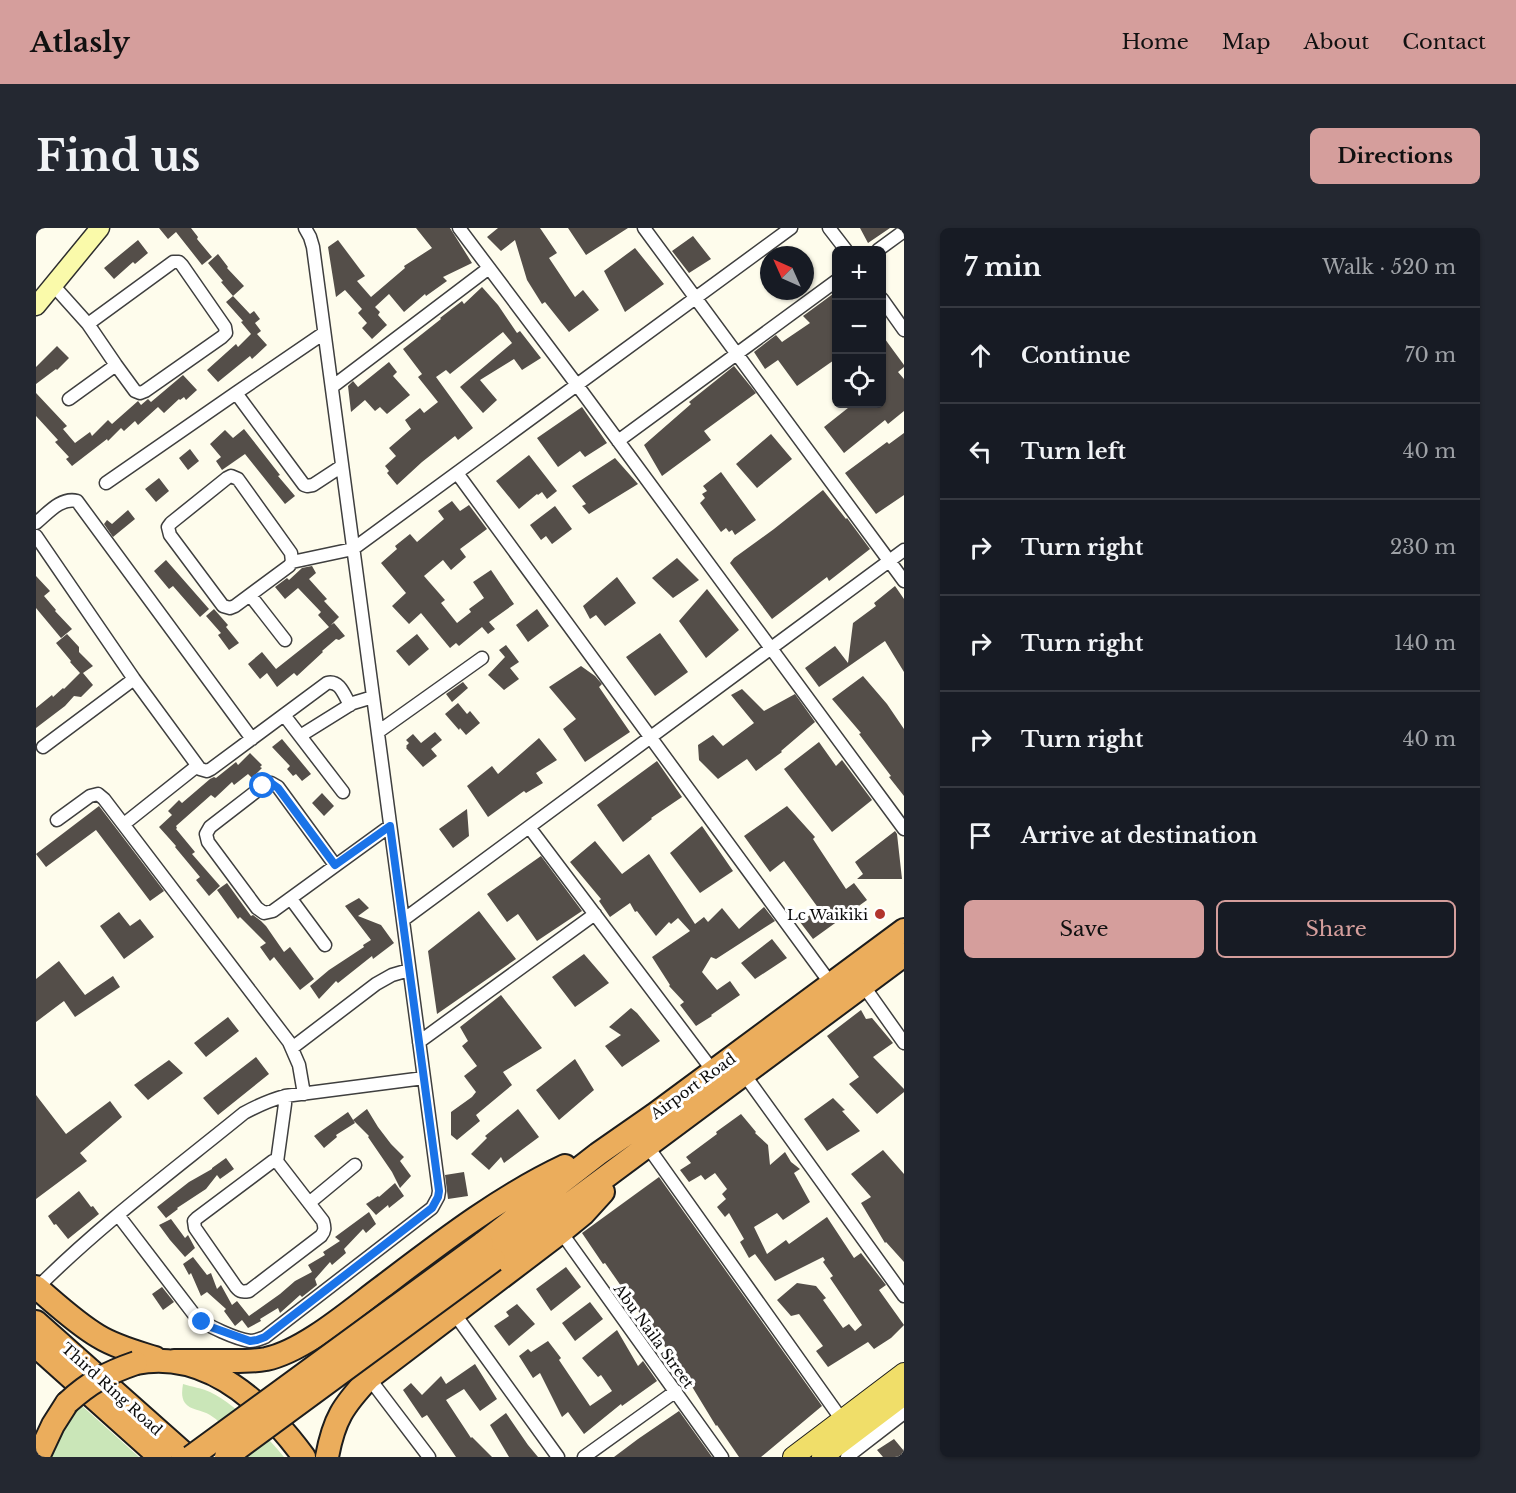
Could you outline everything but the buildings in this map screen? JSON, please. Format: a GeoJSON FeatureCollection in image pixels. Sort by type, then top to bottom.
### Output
{"type":"FeatureCollection","features":[{"type":"Feature","properties":{"kind":"highway","name":"Airport Road"},"geometry":{"type":"LineString","coordinates":[[488,1252],[598,1154],[904,930]]}},
{"type":"Feature","properties":{"kind":"highway","name":"Airport Road"},"geometry":{"type":"LineString","coordinates":[[488,1252],[639,1153],[904,955]]}},
{"type":"Feature","properties":{"kind":"highway"},"geometry":{"type":"LineString","coordinates":[[327,1457],[333,1429],[340,1414],[348,1400],[369,1378],[561,1232],[596,1202],[639,1153]]}},
{"type":"Feature","properties":{"kind":"highway"},"geometry":{"type":"LineString","coordinates":[[38,1457],[53,1425],[68,1403],[92,1383],[109,1373],[136,1363],[242,1362],[267,1359],[292,1349],[322,1332],[494,1207],[551,1173],[598,1154]]}},
{"type":"Feature","properties":{"kind":"highway"},"geometry":{"type":"LineString","coordinates":[[189,1457],[488,1252]]}},
{"type":"Feature","properties":{"kind":"highway"},"geometry":{"type":"LineString","coordinates":[[226,1457],[488,1252]]}},
{"type":"Feature","properties":{"kind":"highway"},"geometry":{"type":"LineString","coordinates":[[36,1287],[100,1338],[123,1348],[196,1367],[216,1375],[241,1390],[287,1433],[304,1457]]}},
{"type":"Feature","properties":{"kind":"highway","name":"Third Ring Road"},"geometry":{"type":"LineString","coordinates":[[36,1322],[189,1457]]}},
{"type":"Feature","properties":{"kind":"highway","name":"Third Ring Road"},"geometry":{"type":"LineString","coordinates":[[36,1346],[160,1457]]}},
{"type":"Feature","properties":{"kind":"main road"},"geometry":{"type":"LineString","coordinates":[[36,306],[100,228]]}},
{"type":"Feature","properties":{"kind":"main road"},"geometry":{"type":"LineString","coordinates":[[793,1457],[904,1373]]}},
{"type":"Feature","properties":{"kind":"main road"},"geometry":{"type":"LineString","coordinates":[[822,1457],[904,1395]]}},
{"type":"Feature","properties":{"kind":"street"},"geometry":{"type":"LineString","coordinates":[[118,1215],[196,1317],[208,1326],[244,1339],[257,1340],[265,1337],[432,1208],[439,1191],[313,247],[307,228]]}},
{"type":"Feature","properties":{"kind":"street"},"geometry":{"type":"LineString","coordinates":[[459,228],[904,829]]}},
{"type":"Feature","properties":{"kind":"street"},"geometry":{"type":"LineString","coordinates":[[644,228],[904,581]]}},
{"type":"Feature","properties":{"kind":"street"},"geometry":{"type":"LineString","coordinates":[[292,562],[353,549],[791,228]]}},
{"type":"Feature","properties":{"kind":"street"},"geometry":{"type":"LineString","coordinates":[[829,228],[843,246]]}},
{"type":"Feature","properties":{"kind":"street"},"geometry":{"type":"LineString","coordinates":[[883,246],[904,231]]}},
{"type":"Feature","properties":{"kind":"street"},"geometry":{"type":"LineString","coordinates":[[53,285],[88,324],[135,391],[140,393],[146,392],[225,333],[225,327],[179,262],[173,262],[88,324]]}},
{"type":"Feature","properties":{"kind":"street"},"geometry":{"type":"LineString","coordinates":[[332,387],[489,268]]}},
{"type":"Feature","properties":{"kind":"street"},"geometry":{"type":"LineString","coordinates":[[618,441],[832,285]]}},
{"type":"Feature","properties":{"kind":"street"},"geometry":{"type":"LineString","coordinates":[[883,300],[904,330]]}},
{"type":"Feature","properties":{"kind":"street"},"geometry":{"type":"LineString","coordinates":[[106,483],[324,333]]}},
{"type":"Feature","properties":{"kind":"street"},"geometry":{"type":"LineString","coordinates":[[69,399],[116,365]]}},
{"type":"Feature","properties":{"kind":"street"},"geometry":{"type":"LineString","coordinates":[[236,393],[304,485],[313,485],[342,466]]}},
{"type":"Feature","properties":{"kind":"street"},"geometry":{"type":"LineString","coordinates":[[457,473],[831,984]]}},
{"type":"Feature","properties":{"kind":"street"},"geometry":{"type":"LineString","coordinates":[[231,476],[235,477],[293,557],[289,566],[250,595],[230,608],[223,606],[170,536],[168,527],[231,476]]}},
{"type":"Feature","properties":{"kind":"street"},"geometry":{"type":"LineString","coordinates":[[36,522],[63,501],[70,499],[77,501],[252,739]]}},
{"type":"Feature","properties":{"kind":"street"},"geometry":{"type":"LineString","coordinates":[[36,536],[134,680],[203,771],[207,771],[330,682],[338,685],[350,705]]}},
{"type":"Feature","properties":{"kind":"street"},"geometry":{"type":"LineString","coordinates":[[403,920],[904,550]]}},
{"type":"Feature","properties":{"kind":"street"},"geometry":{"type":"LineString","coordinates":[[250,595],[285,640]]}},
{"type":"Feature","properties":{"kind":"street"},"geometry":{"type":"LineString","coordinates":[[378,732],[482,658]]}},
{"type":"Feature","properties":{"kind":"street"},"geometry":{"type":"LineString","coordinates":[[43,747],[134,680]]}},
{"type":"Feature","properties":{"kind":"street"},"geometry":{"type":"LineString","coordinates":[[300,736],[361,699],[373,697]]}},
{"type":"Feature","properties":{"kind":"street"},"geometry":{"type":"LineString","coordinates":[[284,715],[343,792]]}},
{"type":"Feature","properties":{"kind":"street"},"geometry":{"type":"LineString","coordinates":[[124,824],[197,766]]}},
{"type":"Feature","properties":{"kind":"street"},"geometry":{"type":"LineString","coordinates":[[335,865],[278,788],[271,783],[263,786],[207,830],[208,842],[257,908],[264,913],[269,913],[390,826]]}},
{"type":"Feature","properties":{"kind":"street"},"geometry":{"type":"LineString","coordinates":[[57,820],[90,796],[98,794],[104,799],[289,1042],[302,1075],[304,1094]]}},
{"type":"Feature","properties":{"kind":"street"},"geometry":{"type":"LineString","coordinates":[[529,827],[713,1071]]}},
{"type":"Feature","properties":{"kind":"street"},"geometry":{"type":"LineString","coordinates":[[291,899],[326,945]]}},
{"type":"Feature","properties":{"kind":"street"},"geometry":{"type":"LineString","coordinates":[[419,1042],[595,914]]}},
{"type":"Feature","properties":{"kind":"street"},"geometry":{"type":"LineString","coordinates":[[292,1048],[376,984],[392,975],[409,970]]}},
{"type":"Feature","properties":{"kind":"street"},"geometry":{"type":"LineString","coordinates":[[863,985],[904,1043]]}},
{"type":"Feature","properties":{"kind":"street"},"geometry":{"type":"LineString","coordinates":[[744,1074],[904,1296]]}},
{"type":"Feature","properties":{"kind":"street"},"geometry":{"type":"LineString","coordinates":[[36,1287],[118,1215],[244,1113],[285,1096],[424,1078]]}},
{"type":"Feature","properties":{"kind":"street"},"geometry":{"type":"LineString","coordinates":[[277,1162],[269,1163],[194,1221],[195,1228],[240,1291],[249,1291],[324,1232],[323,1221],[277,1162],[285,1096]]}},
{"type":"Feature","properties":{"kind":"street"},"geometry":{"type":"LineString","coordinates":[[639,1153],[842,1420]]}},
{"type":"Feature","properties":{"kind":"street"},"geometry":{"type":"LineString","coordinates":[[309,1203],[355,1165]]}},
{"type":"Feature","properties":{"kind":"street","name":"Abu Naila Street"},"geometry":{"type":"LineString","coordinates":[[561,1232],[722,1457]]}},
{"type":"Feature","properties":{"kind":"street"},"geometry":{"type":"LineString","coordinates":[[454,1313],[558,1457]]}},
{"type":"Feature","properties":{"kind":"street"},"geometry":{"type":"LineString","coordinates":[[369,1378],[429,1457]]}},
{"type":"Feature","properties":{"kind":"street"},"geometry":{"type":"LineString","coordinates":[[584,1457],[676,1391]]}},
{"type":"Feature","properties":{"kind":"street"},"geometry":{"type":"LineString","coordinates":[[846,1457],[904,1413]]}},
{"type":"Feature","properties":{"kind":"green space"},"geometry":{"type":"Polygon","coordinates":[[[183,1384],[207,1391],[240,1412],[284,1457],[248,1457],[231,1434],[216,1419],[185,1403],[182,1396],[183,1384]]]}},
{"type":"Feature","properties":{"kind":"green space"},"geometry":{"type":"Polygon","coordinates":[[[81,1405],[139,1457],[48,1457],[68,1419],[81,1405]]]}},
{"type":"Feature","properties":{"kind":"place","name":"Lc Waikiki"},"geometry":{"type":"Point","coordinates":[880,914]}},
{"type":"Feature","properties":{"kind":"route"},"geometry":{"type":"LineString","coordinates":[[202,1322],[250,1341],[265,1337],[432,1208],[439,1191],[390,826],[335,865],[275,784],[263,786]]}}]}
